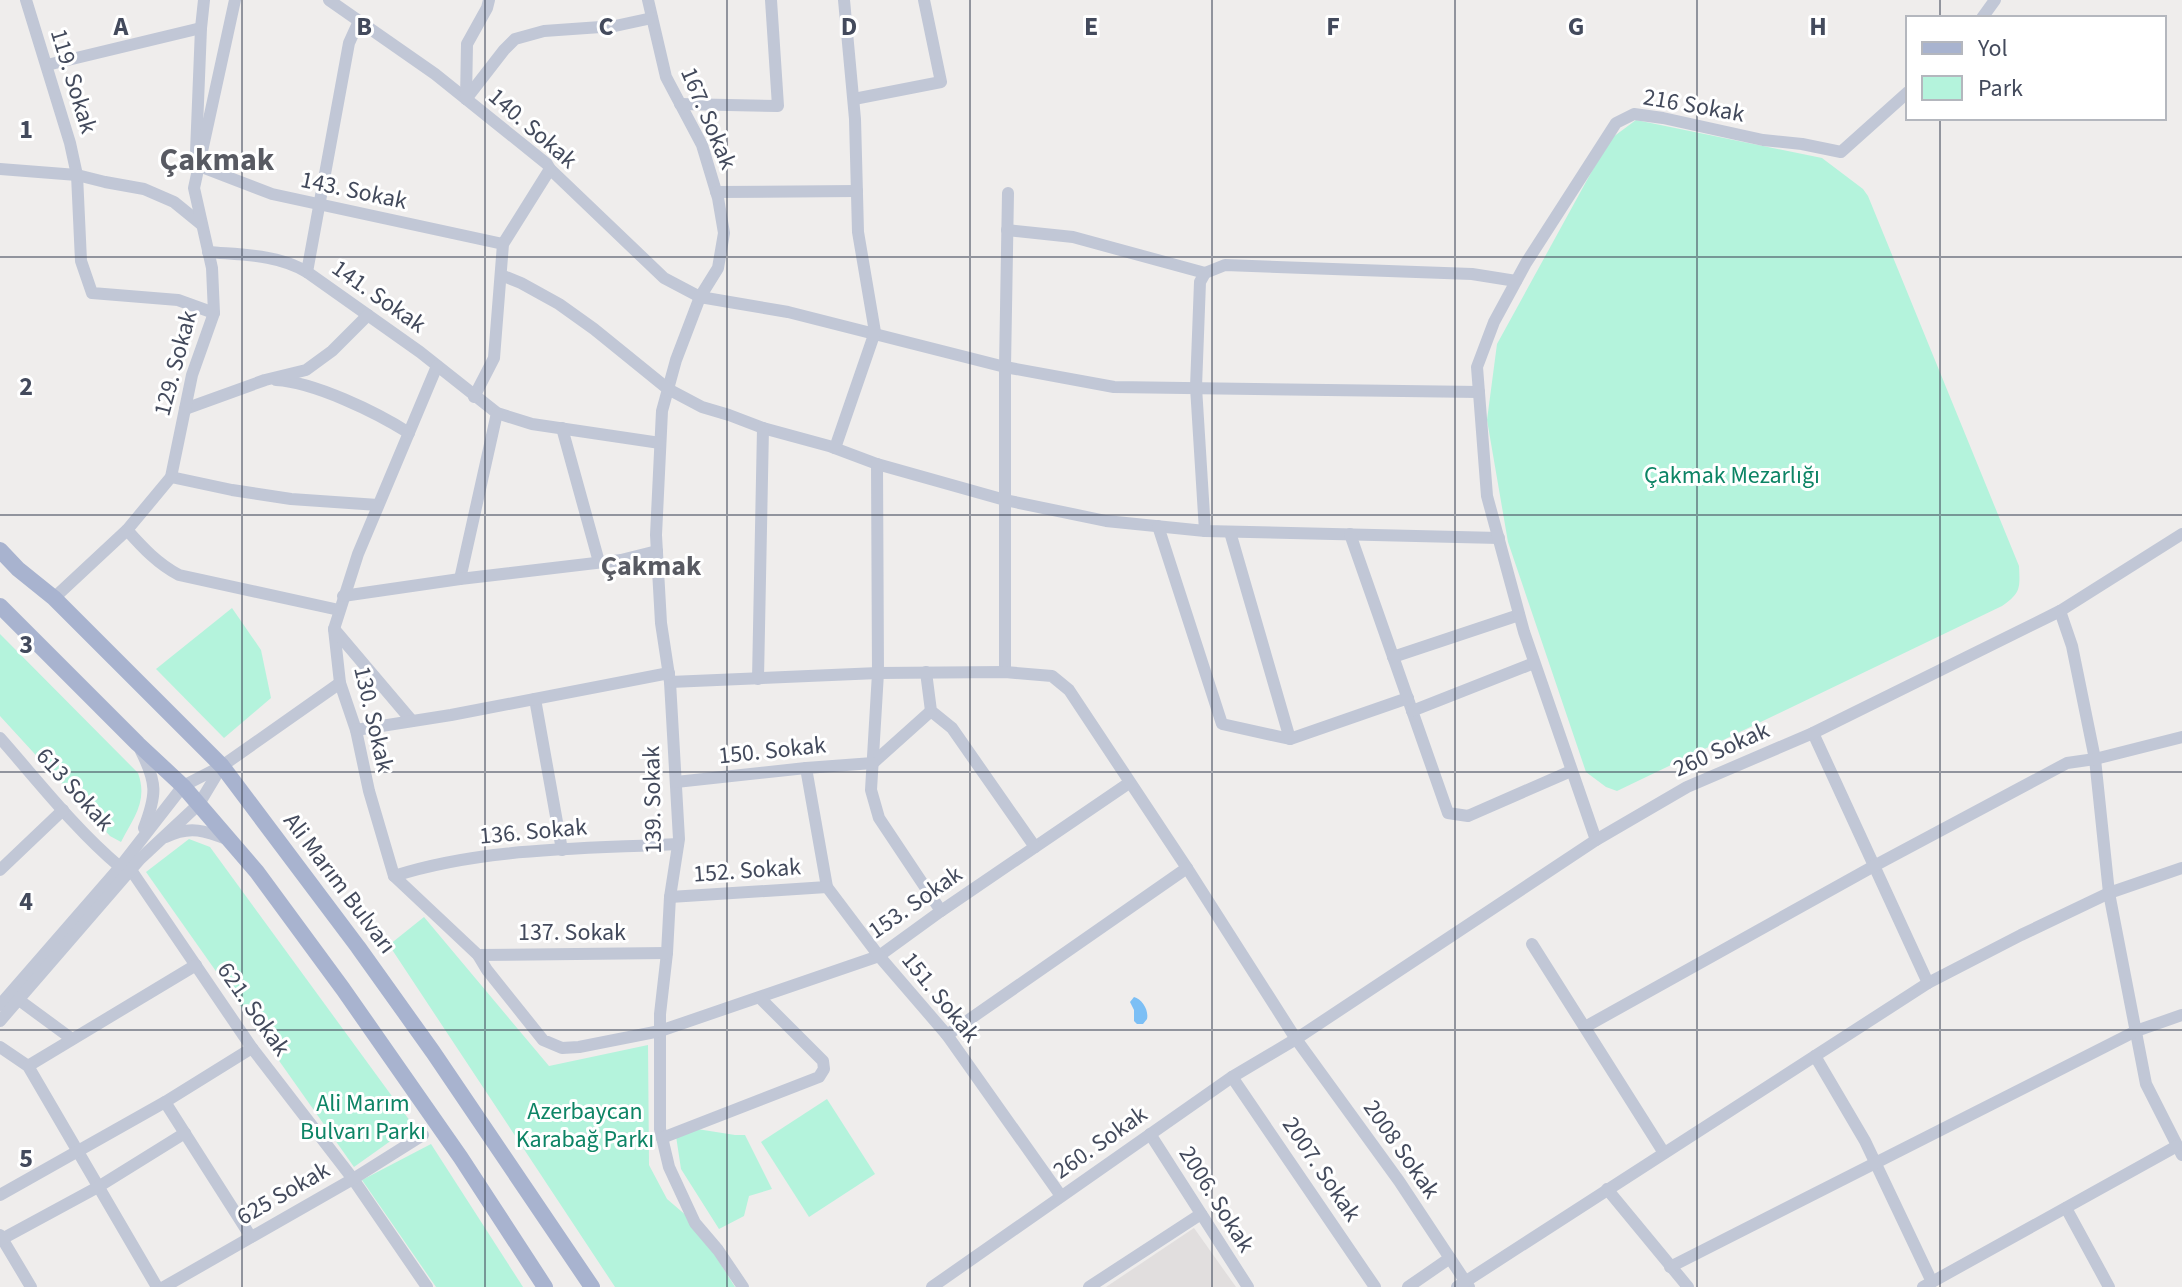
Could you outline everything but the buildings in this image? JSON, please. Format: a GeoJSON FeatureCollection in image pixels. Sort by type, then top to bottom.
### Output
{"type":"FeatureCollection","features":[{"type":"Feature","properties":{"kind":"main road","name":"Ali Marım Bulvarı"},"geometry":{"type":"LineString","coordinates":[[0,550],[54,598],[222,766],[375,970],[592,1287]]}},
{"type":"Feature","properties":{"kind":"main road"},"geometry":{"type":"LineString","coordinates":[[0,606],[183,786],[257,872],[461,1158],[545,1287]]}},
{"type":"Feature","properties":{"kind":"street","name":"119. Sokak"},"geometry":{"type":"LineString","coordinates":[[26,0],[70,143],[77,175],[81,261],[92,293],[178,300],[214,313]]}},
{"type":"Feature","properties":{"kind":"street"},"geometry":{"type":"LineString","coordinates":[[194,188],[204,0]]}},
{"type":"Feature","properties":{"kind":"street","name":"129. Sokak"},"geometry":{"type":"LineString","coordinates":[[54,598],[127,530],[171,477],[192,375],[214,313],[212,268],[194,188],[235,0]]}},
{"type":"Feature","properties":{"kind":"street","name":"140. Sokak"},"geometry":{"type":"LineString","coordinates":[[329,0],[435,74],[547,164],[664,278],[700,297],[788,312],[1005,367],[1114,387],[1479,392]]}},
{"type":"Feature","properties":{"kind":"street"},"geometry":{"type":"LineString","coordinates":[[466,99],[467,44],[489,0]]}},
{"type":"Feature","properties":{"kind":"street","name":"167. Sokak"},"geometry":{"type":"LineString","coordinates":[[648,0],[666,77],[702,145],[724,233],[718,268],[700,297]]}},
{"type":"Feature","properties":{"kind":"street"},"geometry":{"type":"LineString","coordinates":[[680,104],[778,106],[771,0]]}},
{"type":"Feature","properties":{"kind":"street"},"geometry":{"type":"LineString","coordinates":[[835,448],[875,332],[858,232],[854,99],[844,0]]}},
{"type":"Feature","properties":{"kind":"street"},"geometry":{"type":"LineString","coordinates":[[854,99],[941,82],[924,0]]}},
{"type":"Feature","properties":{"kind":"street"},"geometry":{"type":"LineString","coordinates":[[466,99],[515,39],[544,31],[615,26],[652,18]]}},
{"type":"Feature","properties":{"kind":"street","name":"141. Sokak"},"geometry":{"type":"LineString","coordinates":[[359,21],[349,43],[307,272],[497,413],[532,424],[660,443]]}},
{"type":"Feature","properties":{"kind":"street"},"geometry":{"type":"LineString","coordinates":[[47,65],[201,28]]}},
{"type":"Feature","properties":{"kind":"street","name":"216 Sokak"},"geometry":{"type":"LineString","coordinates":[[1516,281],[1616,123],[1634,114],[1841,152],[1906,94]]}},
{"type":"Feature","properties":{"kind":"street","name":"143. Sokak"},"geometry":{"type":"LineString","coordinates":[[199,166],[272,194],[503,244]]}},
{"type":"Feature","properties":{"kind":"street"},"geometry":{"type":"LineString","coordinates":[[0,169],[77,175],[144,189],[174,202],[201,224]]}},
{"type":"Feature","properties":{"kind":"street"},"geometry":{"type":"LineString","coordinates":[[474,397],[494,358],[503,244],[550,169]]}},
{"type":"Feature","properties":{"kind":"street"},"geometry":{"type":"LineString","coordinates":[[716,192],[857,191]]}},
{"type":"Feature","properties":{"kind":"street"},"geometry":{"type":"LineString","coordinates":[[1005,672],[1008,193]]}},
{"type":"Feature","properties":{"kind":"street"},"geometry":{"type":"LineString","coordinates":[[1007,230],[1073,237],[1205,273],[1225,265],[1472,274],[1516,281],[1494,322],[1477,367],[1487,496],[1534,663],[1596,840]]}},
{"type":"Feature","properties":{"kind":"street"},"geometry":{"type":"LineString","coordinates":[[208,252],[267,257],[295,264],[307,272]]}},
{"type":"Feature","properties":{"kind":"street"},"geometry":{"type":"LineString","coordinates":[[1205,273],[1200,282],[1196,387],[1205,531]]}},
{"type":"Feature","properties":{"kind":"street"},"geometry":{"type":"LineString","coordinates":[[501,275],[559,304],[668,389],[702,407],[877,464],[1005,500],[1106,521],[1205,531],[1499,538]]}},
{"type":"Feature","properties":{"kind":"street","name":"139. Sokak"},"geometry":{"type":"LineString","coordinates":[[700,297],[668,389],[662,411],[660,443],[657,551],[661,623],[669,678],[678,844],[670,897],[660,1031],[660,1129],[669,1167],[695,1223],[743,1287]]}},
{"type":"Feature","properties":{"kind":"street"},"geometry":{"type":"LineString","coordinates":[[185,409],[265,380],[306,370],[332,351],[368,315]]}},
{"type":"Feature","properties":{"kind":"street","name":"130. Sokak"},"geometry":{"type":"LineString","coordinates":[[394,876],[369,791],[356,730],[340,683],[334,629],[358,554],[437,366]]}},
{"type":"Feature","properties":{"kind":"street"},"geometry":{"type":"LineString","coordinates":[[265,380],[302,383],[384,417],[409,433]]}},
{"type":"Feature","properties":{"kind":"street"},"geometry":{"type":"LineString","coordinates":[[460,579],[497,413]]}},
{"type":"Feature","properties":{"kind":"street"},"geometry":{"type":"LineString","coordinates":[[562,428],[599,562]]}},
{"type":"Feature","properties":{"kind":"street"},"geometry":{"type":"LineString","coordinates":[[758,679],[763,428]]}},
{"type":"Feature","properties":{"kind":"street"},"geometry":{"type":"LineString","coordinates":[[877,464],[878,673],[871,790],[879,818],[941,911]]}},
{"type":"Feature","properties":{"kind":"street"},"geometry":{"type":"LineString","coordinates":[[171,477],[291,499],[378,505]]}},
{"type":"Feature","properties":{"kind":"street"},"geometry":{"type":"LineString","coordinates":[[1158,526],[1222,724],[1290,739],[1410,705],[1534,663]]}},
{"type":"Feature","properties":{"kind":"street"},"geometry":{"type":"LineString","coordinates":[[127,530],[151,557],[179,575],[339,610]]}},
{"type":"Feature","properties":{"kind":"street"},"geometry":{"type":"LineString","coordinates":[[1230,532],[1290,739]]}},
{"type":"Feature","properties":{"kind":"street"},"geometry":{"type":"LineString","coordinates":[[1350,534],[1448,813],[1468,816],[1571,771]]}},
{"type":"Feature","properties":{"kind":"street","name":"260 Sokak"},"geometry":{"type":"LineString","coordinates":[[1296,1039],[1596,840],[1687,787],[1813,733],[2060,611],[2182,534]]}},
{"type":"Feature","properties":{"kind":"street"},"geometry":{"type":"LineString","coordinates":[[343,596],[599,562],[657,551]]}},
{"type":"Feature","properties":{"kind":"street"},"geometry":{"type":"LineString","coordinates":[[1815,1056],[1876,1162],[1928,1284],[2180,1150],[2146,1084],[2109,893],[2095,759],[2072,646],[2060,611]]}},
{"type":"Feature","properties":{"kind":"street"},"geometry":{"type":"LineString","coordinates":[[1393,657],[1519,615]]}},
{"type":"Feature","properties":{"kind":"street"},"geometry":{"type":"LineString","coordinates":[[334,629],[412,721]]}},
{"type":"Feature","properties":{"kind":"street"},"geometry":{"type":"LineString","coordinates":[[926,672],[931,711],[952,728],[1035,847]]}},
{"type":"Feature","properties":{"kind":"street","name":"2008 Sokak"},"geometry":{"type":"LineString","coordinates":[[356,730],[669,678],[758,679],[926,672],[1005,672],[1052,676],[1069,690],[1296,1039],[1399,1181],[1450,1258],[1464,1285]]}},
{"type":"Feature","properties":{"kind":"street"},"geometry":{"type":"LineString","coordinates":[[138,844],[183,786],[222,766],[340,683]]}},
{"type":"Feature","properties":{"kind":"street"},"geometry":{"type":"LineString","coordinates":[[535,699],[562,850]]}},
{"type":"Feature","properties":{"kind":"street"},"geometry":{"type":"LineString","coordinates":[[873,763],[931,711]]}},
{"type":"Feature","properties":{"kind":"street"},"geometry":{"type":"LineString","coordinates":[[1813,733],[1928,983]]}},
{"type":"Feature","properties":{"kind":"street"},"geometry":{"type":"LineString","coordinates":[[1585,1027],[2067,763],[2182,737]]}},
{"type":"Feature","properties":{"kind":"street","name":"613 Sokak"},"geometry":{"type":"LineString","coordinates":[[0,738],[106,855],[126,869]]}},
{"type":"Feature","properties":{"kind":"street"},"geometry":{"type":"LineString","coordinates":[[0,1021],[126,869],[152,807],[155,790],[152,773],[138,744]]}},
{"type":"Feature","properties":{"kind":"street","name":"150. Sokak"},"geometry":{"type":"LineString","coordinates":[[676,782],[873,763]]}},
{"type":"Feature","properties":{"kind":"street"},"geometry":{"type":"LineString","coordinates":[[0,1005],[126,869],[199,804],[222,766]]}},
{"type":"Feature","properties":{"kind":"street","name":"151. Sokak"},"geometry":{"type":"LineString","coordinates":[[806,768],[827,887],[879,956],[947,1035],[1061,1196]]}},
{"type":"Feature","properties":{"kind":"street","name":"153. Sokak"},"geometry":{"type":"LineString","coordinates":[[478,955],[543,1040],[562,1048],[660,1031],[879,956],[1129,783]]}},
{"type":"Feature","properties":{"kind":"street"},"geometry":{"type":"LineString","coordinates":[[0,870],[63,810]]}},
{"type":"Feature","properties":{"kind":"street"},"geometry":{"type":"LineString","coordinates":[[154,845],[180,831],[195,830],[229,840]]}},
{"type":"Feature","properties":{"kind":"street","name":"136. Sokak"},"geometry":{"type":"LineString","coordinates":[[394,876],[488,856],[678,844]]}},
{"type":"Feature","properties":{"kind":"street"},"geometry":{"type":"LineString","coordinates":[[947,1035],[1187,868]]}},
{"type":"Feature","properties":{"kind":"street"},"geometry":{"type":"LineString","coordinates":[[1464,1285],[1607,1189],[1928,983],[2109,893],[2182,868]]}},
{"type":"Feature","properties":{"kind":"street","name":"621. Sokak"},"geometry":{"type":"LineString","coordinates":[[126,869],[252,1048],[353,1179],[427,1287]]}},
{"type":"Feature","properties":{"kind":"street"},"geometry":{"type":"LineString","coordinates":[[394,876],[478,955]]}},
{"type":"Feature","properties":{"kind":"street","name":"152. Sokak"},"geometry":{"type":"LineString","coordinates":[[670,897],[827,887]]}},
{"type":"Feature","properties":{"kind":"street"},"geometry":{"type":"LineString","coordinates":[[1532,944],[1664,1153]]}},
{"type":"Feature","properties":{"kind":"street","name":"137. Sokak"},"geometry":{"type":"LineString","coordinates":[[478,955],[667,953]]}},
{"type":"Feature","properties":{"kind":"street"},"geometry":{"type":"LineString","coordinates":[[28,1066],[196,965]]}},
{"type":"Feature","properties":{"kind":"street"},"geometry":{"type":"LineString","coordinates":[[662,1138],[819,1077],[824,1069],[823,1061],[760,998]]}},
{"type":"Feature","properties":{"kind":"street"},"geometry":{"type":"LineString","coordinates":[[19,1000],[72,1039]]}},
{"type":"Feature","properties":{"kind":"street"},"geometry":{"type":"LineString","coordinates":[[1670,1267],[2136,1031],[2182,1015]]}},
{"type":"Feature","properties":{"kind":"street","name":"260. Sokak"},"geometry":{"type":"LineString","coordinates":[[932,1287],[1232,1077],[1296,1039]]}},
{"type":"Feature","properties":{"kind":"street"},"geometry":{"type":"LineString","coordinates":[[0,1047],[28,1066],[157,1287]]}},
{"type":"Feature","properties":{"kind":"street"},"geometry":{"type":"LineString","coordinates":[[0,1195],[165,1102],[252,1048]]}},
{"type":"Feature","properties":{"kind":"street","name":"2007. Sokak"},"geometry":{"type":"LineString","coordinates":[[1232,1077],[1375,1287]]}},
{"type":"Feature","properties":{"kind":"street"},"geometry":{"type":"LineString","coordinates":[[165,1102],[251,1237]]}},
{"type":"Feature","properties":{"kind":"street"},"geometry":{"type":"LineString","coordinates":[[31,1287],[1,1237],[98,1187],[185,1133]]}},
{"type":"Feature","properties":{"kind":"street","name":"2006. Sokak"},"geometry":{"type":"LineString","coordinates":[[1150,1134],[1248,1287]]}},
{"type":"Feature","properties":{"kind":"street","name":"625 Sokak"},"geometry":{"type":"LineString","coordinates":[[164,1287],[353,1179],[423,1135]]}},
{"type":"Feature","properties":{"kind":"street"},"geometry":{"type":"LineString","coordinates":[[1607,1189],[1688,1287]]}},
{"type":"Feature","properties":{"kind":"street"},"geometry":{"type":"LineString","coordinates":[[2066,1208],[2109,1287]]}},
{"type":"Feature","properties":{"kind":"street"},"geometry":{"type":"LineString","coordinates":[[1089,1287],[1201,1214]]}},
{"type":"Feature","properties":{"kind":"street"},"geometry":{"type":"LineString","coordinates":[[1408,1287],[1450,1258]]}},
{"type":"Feature","properties":{"kind":"shaded area"},"geometry":{"type":"Polygon","coordinates":[[[1194,1228],[1236,1287],[1106,1287],[1194,1228]]]}},
{"type":"Feature","properties":{"kind":"green space","name":"Çakmak Mezarlığı"},"geometry":{"type":"Polygon","coordinates":[[[1636,120],[1822,158],[1863,189],[2019,566],[2019,580],[2016,593],[2002,606],[1617,791],[1586,772],[1508,542],[1487,420],[1497,344],[1609,140],[1636,120]]]}},
{"type":"Feature","properties":{"kind":"green space"},"geometry":{"type":"Polygon","coordinates":[[[232,608],[261,650],[271,698],[224,738],[156,669],[232,608]]]}},
{"type":"Feature","properties":{"kind":"green space"},"geometry":{"type":"Polygon","coordinates":[[[0,634],[138,773],[140,801],[121,842],[110,836],[0,716],[0,634]]]}},
{"type":"Feature","properties":{"kind":"green space","name":"Ali Marım Bulvarı Parkı"},"geometry":{"type":"Polygon","coordinates":[[[189,839],[210,847],[413,1125],[354,1167],[146,872],[189,839]]]}},
{"type":"Feature","properties":{"kind":"green space","name":"Azerbaycan Karabağ Parkı"},"geometry":{"type":"Polygon","coordinates":[[[424,917],[549,1066],[648,1045],[649,1165],[667,1199],[695,1223],[735,1287],[615,1287],[389,945],[424,917]]]}},
{"type":"Feature","properties":{"kind":"green space"},"geometry":{"type":"Polygon","coordinates":[[[827,1099],[875,1174],[809,1217],[761,1142],[827,1099]]]}},
{"type":"Feature","properties":{"kind":"green space"},"geometry":{"type":"Polygon","coordinates":[[[697,1129],[745,1135],[772,1189],[749,1196],[744,1216],[719,1229],[681,1169],[676,1136],[697,1129]]]}},
{"type":"Feature","properties":{"kind":"green space","name":"Ali Marım Bulvarı Parkı"},"geometry":{"type":"Polygon","coordinates":[[[431,1144],[523,1287],[436,1287],[362,1180],[431,1144]]]}},
{"type":"Feature","properties":{"kind":"water"},"geometry":{"type":"Polygon","coordinates":[[[1134,997],[1146,1009],[1147,1019],[1143,1024],[1134,1021],[1130,1002],[1134,997]]]}},
{"type":"Feature","properties":{"kind":"district","name":"Çakmak"},"geometry":{"type":"Point","coordinates":[217,159]}},
{"type":"Feature","properties":{"kind":"district","name":"Çakmak"},"geometry":{"type":"Point","coordinates":[651,565]}}]}
